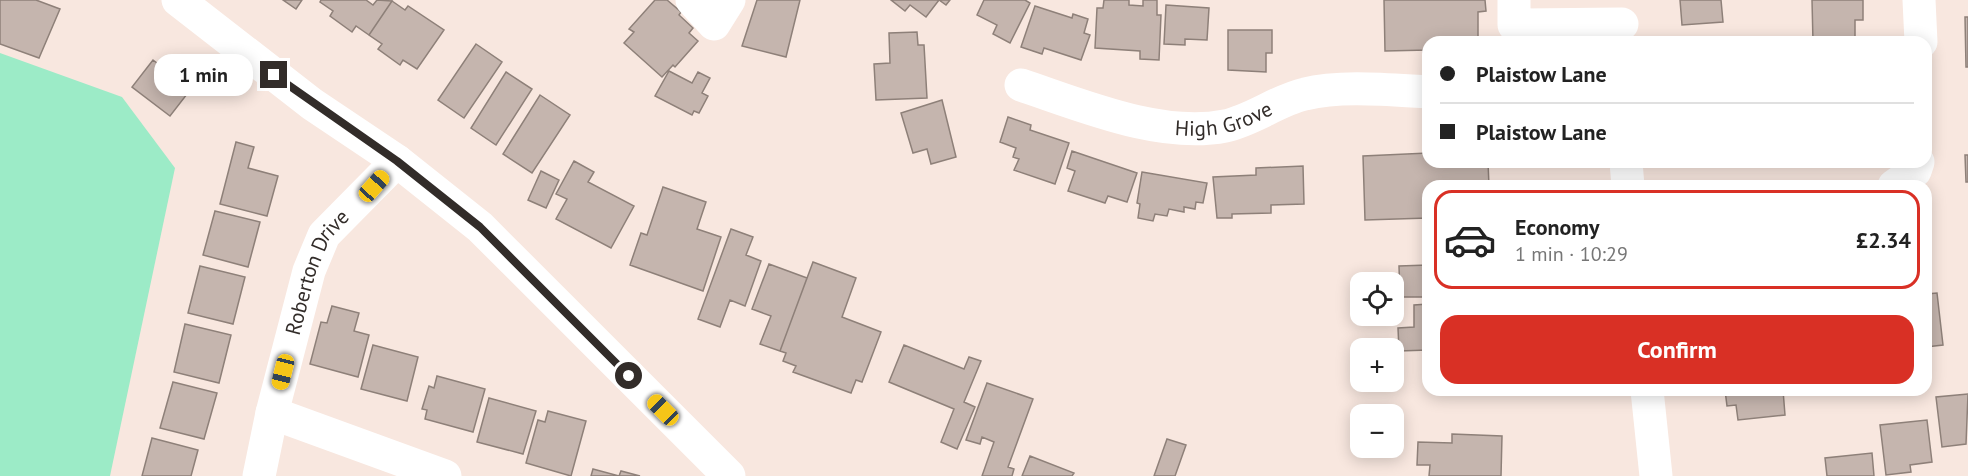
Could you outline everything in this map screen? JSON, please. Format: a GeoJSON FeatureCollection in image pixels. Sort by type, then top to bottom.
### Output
{"type":"FeatureCollection","features":[{"type":"Feature","properties":{"kind":"street"},"geometry":{"type":"LineString","coordinates":[[178,0],[302,97],[397,161],[480,227],[729,476]]}},
{"type":"Feature","properties":{"kind":"street"},"geometry":{"type":"LineString","coordinates":[[692,0],[714,24],[729,0]]}},
{"type":"Feature","properties":{"kind":"street"},"geometry":{"type":"LineString","coordinates":[[1514,0],[1514,26],[1622,22]]}},
{"type":"Feature","properties":{"kind":"street"},"geometry":{"type":"LineString","coordinates":[[1919,0],[1921,36]]}},
{"type":"Feature","properties":{"kind":"street","name":"High Grove"},"geometry":{"type":"LineString","coordinates":[[1021,85],[1125,118],[1171,129],[1224,126],[1262,114],[1305,94],[1367,89],[1422,92]]}},
{"type":"Feature","properties":{"kind":"street","name":"Roberton Drive"},"geometry":{"type":"LineString","coordinates":[[259,476],[272,413],[309,271],[324,235],[397,161]]}},
{"type":"Feature","properties":{"kind":"street"},"geometry":{"type":"LineString","coordinates":[[1902,180],[1916,168]]}},
{"type":"Feature","properties":{"kind":"street"},"geometry":{"type":"LineString","coordinates":[[1648,396],[1656,476]]}},
{"type":"Feature","properties":{"kind":"street"},"geometry":{"type":"LineString","coordinates":[[272,413],[446,476]]}},
{"type":"Feature","properties":{"kind":"green space"},"geometry":{"type":"Polygon","coordinates":[[[0,53],[122,97],[175,168],[110,476],[0,476],[0,53]]]}},
{"type":"Feature","properties":{"kind":"building"},"geometry":{"type":"Polygon","coordinates":[[[0,0],[36,0],[60,9],[39,58],[0,44],[0,0]]]}},
{"type":"Feature","properties":{"kind":"building"},"geometry":{"type":"Polygon","coordinates":[[[283,0],[302,0],[296,9],[283,0]]]}},
{"type":"Feature","properties":{"kind":"building"},"geometry":{"type":"Polygon","coordinates":[[[321,0],[366,0],[373,5],[377,0],[392,1],[369,35],[356,26],[352,32],[330,16],[333,11],[320,2],[321,0]]]}},
{"type":"Feature","properties":{"kind":"building"},"geometry":{"type":"Polygon","coordinates":[[[655,0],[667,0],[681,12],[679,15],[693,28],[689,33],[698,41],[675,67],[673,65],[662,77],[624,43],[634,32],[629,29],[655,0]]]}},
{"type":"Feature","properties":{"kind":"building"},"geometry":{"type":"Polygon","coordinates":[[[757,0],[800,0],[786,57],[742,46],[757,0]]]}},
{"type":"Feature","properties":{"kind":"building"},"geometry":{"type":"Polygon","coordinates":[[[891,0],[939,0],[926,17],[910,5],[905,11],[891,0]]]}},
{"type":"Feature","properties":{"kind":"building"},"geometry":{"type":"Polygon","coordinates":[[[939,0],[950,0],[946,5],[939,0]]]}},
{"type":"Feature","properties":{"kind":"building"},"geometry":{"type":"Polygon","coordinates":[[[984,0],[1025,0],[1030,3],[1010,43],[993,34],[997,25],[977,15],[984,0]]]}},
{"type":"Feature","properties":{"kind":"building"},"geometry":{"type":"Polygon","coordinates":[[[1104,0],[1129,0],[1129,5],[1143,6],[1143,0],[1157,0],[1157,15],[1161,15],[1159,60],[1140,59],[1140,51],[1095,48],[1097,8],[1103,8],[1104,0]]]}},
{"type":"Feature","properties":{"kind":"building"},"geometry":{"type":"Polygon","coordinates":[[[1384,0],[1485,0],[1486,11],[1478,12],[1478,36],[1422,36],[1422,50],[1385,51],[1384,0]]]}},
{"type":"Feature","properties":{"kind":"building"},"geometry":{"type":"Polygon","coordinates":[[[1680,0],[1721,0],[1723,22],[1682,25],[1680,0]]]}},
{"type":"Feature","properties":{"kind":"building"},"geometry":{"type":"Polygon","coordinates":[[[1812,0],[1863,0],[1863,20],[1855,20],[1855,36],[1813,36],[1812,0]]]}},
{"type":"Feature","properties":{"kind":"building"},"geometry":{"type":"Polygon","coordinates":[[[392,1],[405,10],[408,6],[444,30],[417,69],[403,60],[400,65],[378,49],[382,44],[369,35],[392,1]]]}},
{"type":"Feature","properties":{"kind":"building"},"geometry":{"type":"Polygon","coordinates":[[[1166,5],[1209,8],[1207,40],[1185,39],[1185,45],[1164,44],[1166,5]]]}},
{"type":"Feature","properties":{"kind":"building"},"geometry":{"type":"Polygon","coordinates":[[[1035,6],[1072,18],[1073,14],[1088,19],[1084,33],[1090,35],[1081,60],[1044,48],[1042,54],[1021,47],[1035,6]]]}},
{"type":"Feature","properties":{"kind":"building"},"geometry":{"type":"Polygon","coordinates":[[[1965,17],[1968,17],[1968,67],[1966,67],[1965,17]]]}},
{"type":"Feature","properties":{"kind":"building"},"geometry":{"type":"Polygon","coordinates":[[[1228,30],[1272,30],[1272,53],[1266,53],[1266,72],[1228,70],[1228,30]]]}},
{"type":"Feature","properties":{"kind":"building"},"geometry":{"type":"Polygon","coordinates":[[[917,32],[918,45],[924,45],[927,98],[876,100],[874,64],[890,63],[889,33],[917,32]]]}},
{"type":"Feature","properties":{"kind":"building"},"geometry":{"type":"Polygon","coordinates":[[[476,44],[502,62],[464,118],[438,100],[476,44]]]}},
{"type":"Feature","properties":{"kind":"building"},"geometry":{"type":"Polygon","coordinates":[[[153,60],[191,89],[170,116],[132,87],[153,60]]]}},
{"type":"Feature","properties":{"kind":"building"},"geometry":{"type":"Polygon","coordinates":[[[669,71],[692,83],[698,72],[710,78],[702,93],[708,96],[699,113],[694,111],[692,115],[655,96],[669,71]]]}},
{"type":"Feature","properties":{"kind":"building"},"geometry":{"type":"Polygon","coordinates":[[[506,72],[532,89],[496,145],[471,128],[506,72]]]}},
{"type":"Feature","properties":{"kind":"building"},"geometry":{"type":"Polygon","coordinates":[[[540,95],[570,115],[532,173],[503,154],[540,95]]]}},
{"type":"Feature","properties":{"kind":"building"},"geometry":{"type":"Polygon","coordinates":[[[942,100],[956,157],[931,164],[927,149],[913,153],[901,113],[942,100]]]}},
{"type":"Feature","properties":{"kind":"building"},"geometry":{"type":"Polygon","coordinates":[[[1008,117],[1031,125],[1030,130],[1069,143],[1055,184],[1014,170],[1019,159],[1013,157],[1016,148],[1000,142],[1008,117]]]}},
{"type":"Feature","properties":{"kind":"building"},"geometry":{"type":"Polygon","coordinates":[[[236,142],[254,147],[248,168],[278,176],[267,216],[220,204],[236,142]]]}},
{"type":"Feature","properties":{"kind":"building"},"geometry":{"type":"Polygon","coordinates":[[[1072,151],[1137,173],[1127,202],[1108,196],[1105,203],[1068,191],[1075,171],[1067,168],[1072,151]]]}},
{"type":"Feature","properties":{"kind":"building"},"geometry":{"type":"Polygon","coordinates":[[[1422,153],[1422,168],[1488,168],[1489,180],[1422,180],[1422,218],[1365,220],[1363,156],[1422,153]]]}},
{"type":"Feature","properties":{"kind":"building"},"geometry":{"type":"Polygon","coordinates":[[[1965,155],[1968,155],[1968,182],[1966,182],[1965,155]]]}},
{"type":"Feature","properties":{"kind":"building"},"geometry":{"type":"Polygon","coordinates":[[[574,161],[594,172],[588,182],[634,206],[611,248],[556,219],[567,199],[556,194],[574,161]]]}},
{"type":"Feature","properties":{"kind":"building"},"geometry":{"type":"Polygon","coordinates":[[[1303,166],[1304,204],[1271,205],[1271,213],[1232,214],[1232,218],[1217,218],[1213,177],[1256,175],[1256,168],[1303,166]]]}},
{"type":"Feature","properties":{"kind":"building"},"geometry":{"type":"Polygon","coordinates":[[[541,171],[559,180],[546,208],[528,200],[541,171]]]}},
{"type":"Feature","properties":{"kind":"building"},"geometry":{"type":"Polygon","coordinates":[[[1142,172],[1207,183],[1203,203],[1196,202],[1195,209],[1184,207],[1184,212],[1169,209],[1167,216],[1155,214],[1153,221],[1138,218],[1140,204],[1137,203],[1142,172]]]}},
{"type":"Feature","properties":{"kind":"building"},"geometry":{"type":"Polygon","coordinates":[[[663,187],[706,202],[697,229],[721,237],[703,291],[630,265],[641,233],[647,235],[663,187]]]}},
{"type":"Feature","properties":{"kind":"building"},"geometry":{"type":"Polygon","coordinates":[[[215,211],[260,222],[248,267],[203,255],[215,211]]]}},
{"type":"Feature","properties":{"kind":"building"},"geometry":{"type":"Polygon","coordinates":[[[731,229],[753,237],[746,255],[761,261],[745,306],[730,300],[720,327],[698,319],[731,229]]]}},
{"type":"Feature","properties":{"kind":"building"},"geometry":{"type":"Polygon","coordinates":[[[813,262],[856,278],[842,317],[881,332],[862,382],[856,380],[851,393],[793,372],[796,366],[783,361],[786,353],[780,351],[813,262]]]}},
{"type":"Feature","properties":{"kind":"building"},"geometry":{"type":"Polygon","coordinates":[[[769,264],[807,278],[780,351],[760,344],[771,316],[752,309],[769,264]]]}},
{"type":"Feature","properties":{"kind":"building"},"geometry":{"type":"Polygon","coordinates":[[[1422,265],[1422,297],[1404,297],[1404,272],[1399,272],[1399,266],[1422,265]]]}},
{"type":"Feature","properties":{"kind":"building"},"geometry":{"type":"Polygon","coordinates":[[[200,266],[245,277],[233,324],[188,313],[200,266]]]}},
{"type":"Feature","properties":{"kind":"building"},"geometry":{"type":"Polygon","coordinates":[[[1932,293],[1937,293],[1943,345],[1932,346],[1932,293]]]}},
{"type":"Feature","properties":{"kind":"building"},"geometry":{"type":"Polygon","coordinates":[[[1422,304],[1422,350],[1404,351],[1404,338],[1398,338],[1398,328],[1414,327],[1414,305],[1422,304]]]}},
{"type":"Feature","properties":{"kind":"building"},"geometry":{"type":"Polygon","coordinates":[[[332,306],[359,313],[354,331],[369,335],[358,377],[310,364],[321,322],[327,323],[332,306]]]}},
{"type":"Feature","properties":{"kind":"building"},"geometry":{"type":"Polygon","coordinates":[[[185,324],[231,335],[219,383],[174,372],[185,324]]]}},
{"type":"Feature","properties":{"kind":"building"},"geometry":{"type":"Polygon","coordinates":[[[373,345],[418,357],[407,401],[361,389],[373,345]]]}},
{"type":"Feature","properties":{"kind":"building"},"geometry":{"type":"Polygon","coordinates":[[[904,345],[964,369],[969,357],[981,361],[964,402],[975,407],[957,449],[941,442],[954,409],[889,382],[904,345]]]}},
{"type":"Feature","properties":{"kind":"building"},"geometry":{"type":"Polygon","coordinates":[[[437,376],[485,389],[473,432],[425,419],[427,410],[422,409],[429,386],[434,388],[437,376]]]}},
{"type":"Feature","properties":{"kind":"building"},"geometry":{"type":"Polygon","coordinates":[[[173,382],[217,393],[204,439],[160,428],[173,382]]]}},
{"type":"Feature","properties":{"kind":"building"},"geometry":{"type":"Polygon","coordinates":[[[987,383],[1033,399],[1008,467],[1014,469],[1012,476],[982,476],[994,442],[982,437],[980,444],[966,440],[987,383]]]}},
{"type":"Feature","properties":{"kind":"building"},"geometry":{"type":"Polygon","coordinates":[[[1968,394],[1966,444],[1942,447],[1936,397],[1968,394]]]}},
{"type":"Feature","properties":{"kind":"building"},"geometry":{"type":"Polygon","coordinates":[[[1726,396],[1783,396],[1785,415],[1738,420],[1736,405],[1727,406],[1726,396]]]}},
{"type":"Feature","properties":{"kind":"building"},"geometry":{"type":"Polygon","coordinates":[[[489,398],[536,411],[523,454],[477,442],[489,398]]]}},
{"type":"Feature","properties":{"kind":"building"},"geometry":{"type":"Polygon","coordinates":[[[548,411],[586,421],[571,476],[526,463],[538,420],[545,422],[548,411]]]}},
{"type":"Feature","properties":{"kind":"building"},"geometry":{"type":"Polygon","coordinates":[[[1927,420],[1932,462],[1910,465],[1911,472],[1886,475],[1880,425],[1927,420]]]}},
{"type":"Feature","properties":{"kind":"building"},"geometry":{"type":"Polygon","coordinates":[[[1452,434],[1502,436],[1501,476],[1429,476],[1430,465],[1417,465],[1418,442],[1452,443],[1452,434]]]}},
{"type":"Feature","properties":{"kind":"building"},"geometry":{"type":"Polygon","coordinates":[[[152,438],[198,450],[191,476],[142,476],[152,438]]]}},
{"type":"Feature","properties":{"kind":"building"},"geometry":{"type":"Polygon","coordinates":[[[1167,439],[1186,445],[1175,476],[1154,476],[1167,439]]]}},
{"type":"Feature","properties":{"kind":"building"},"geometry":{"type":"Polygon","coordinates":[[[1872,453],[1874,476],[1827,476],[1825,458],[1872,453]]]}},
{"type":"Feature","properties":{"kind":"building"},"geometry":{"type":"Polygon","coordinates":[[[1030,456],[1074,473],[1072,476],[1022,476],[1030,456]]]}},
{"type":"Feature","properties":{"kind":"building"},"geometry":{"type":"Polygon","coordinates":[[[593,469],[619,476],[591,476],[593,469]]]}},
{"type":"Feature","properties":{"kind":"building"},"geometry":{"type":"Polygon","coordinates":[[[621,471],[640,476],[619,476],[621,471]]]}},
{"type":"Feature","properties":{"kind":"route"},"geometry":{"type":"LineString","coordinates":[[274,75],[312,104],[350,127],[397,161],[480,227],[629,376]]}}]}
